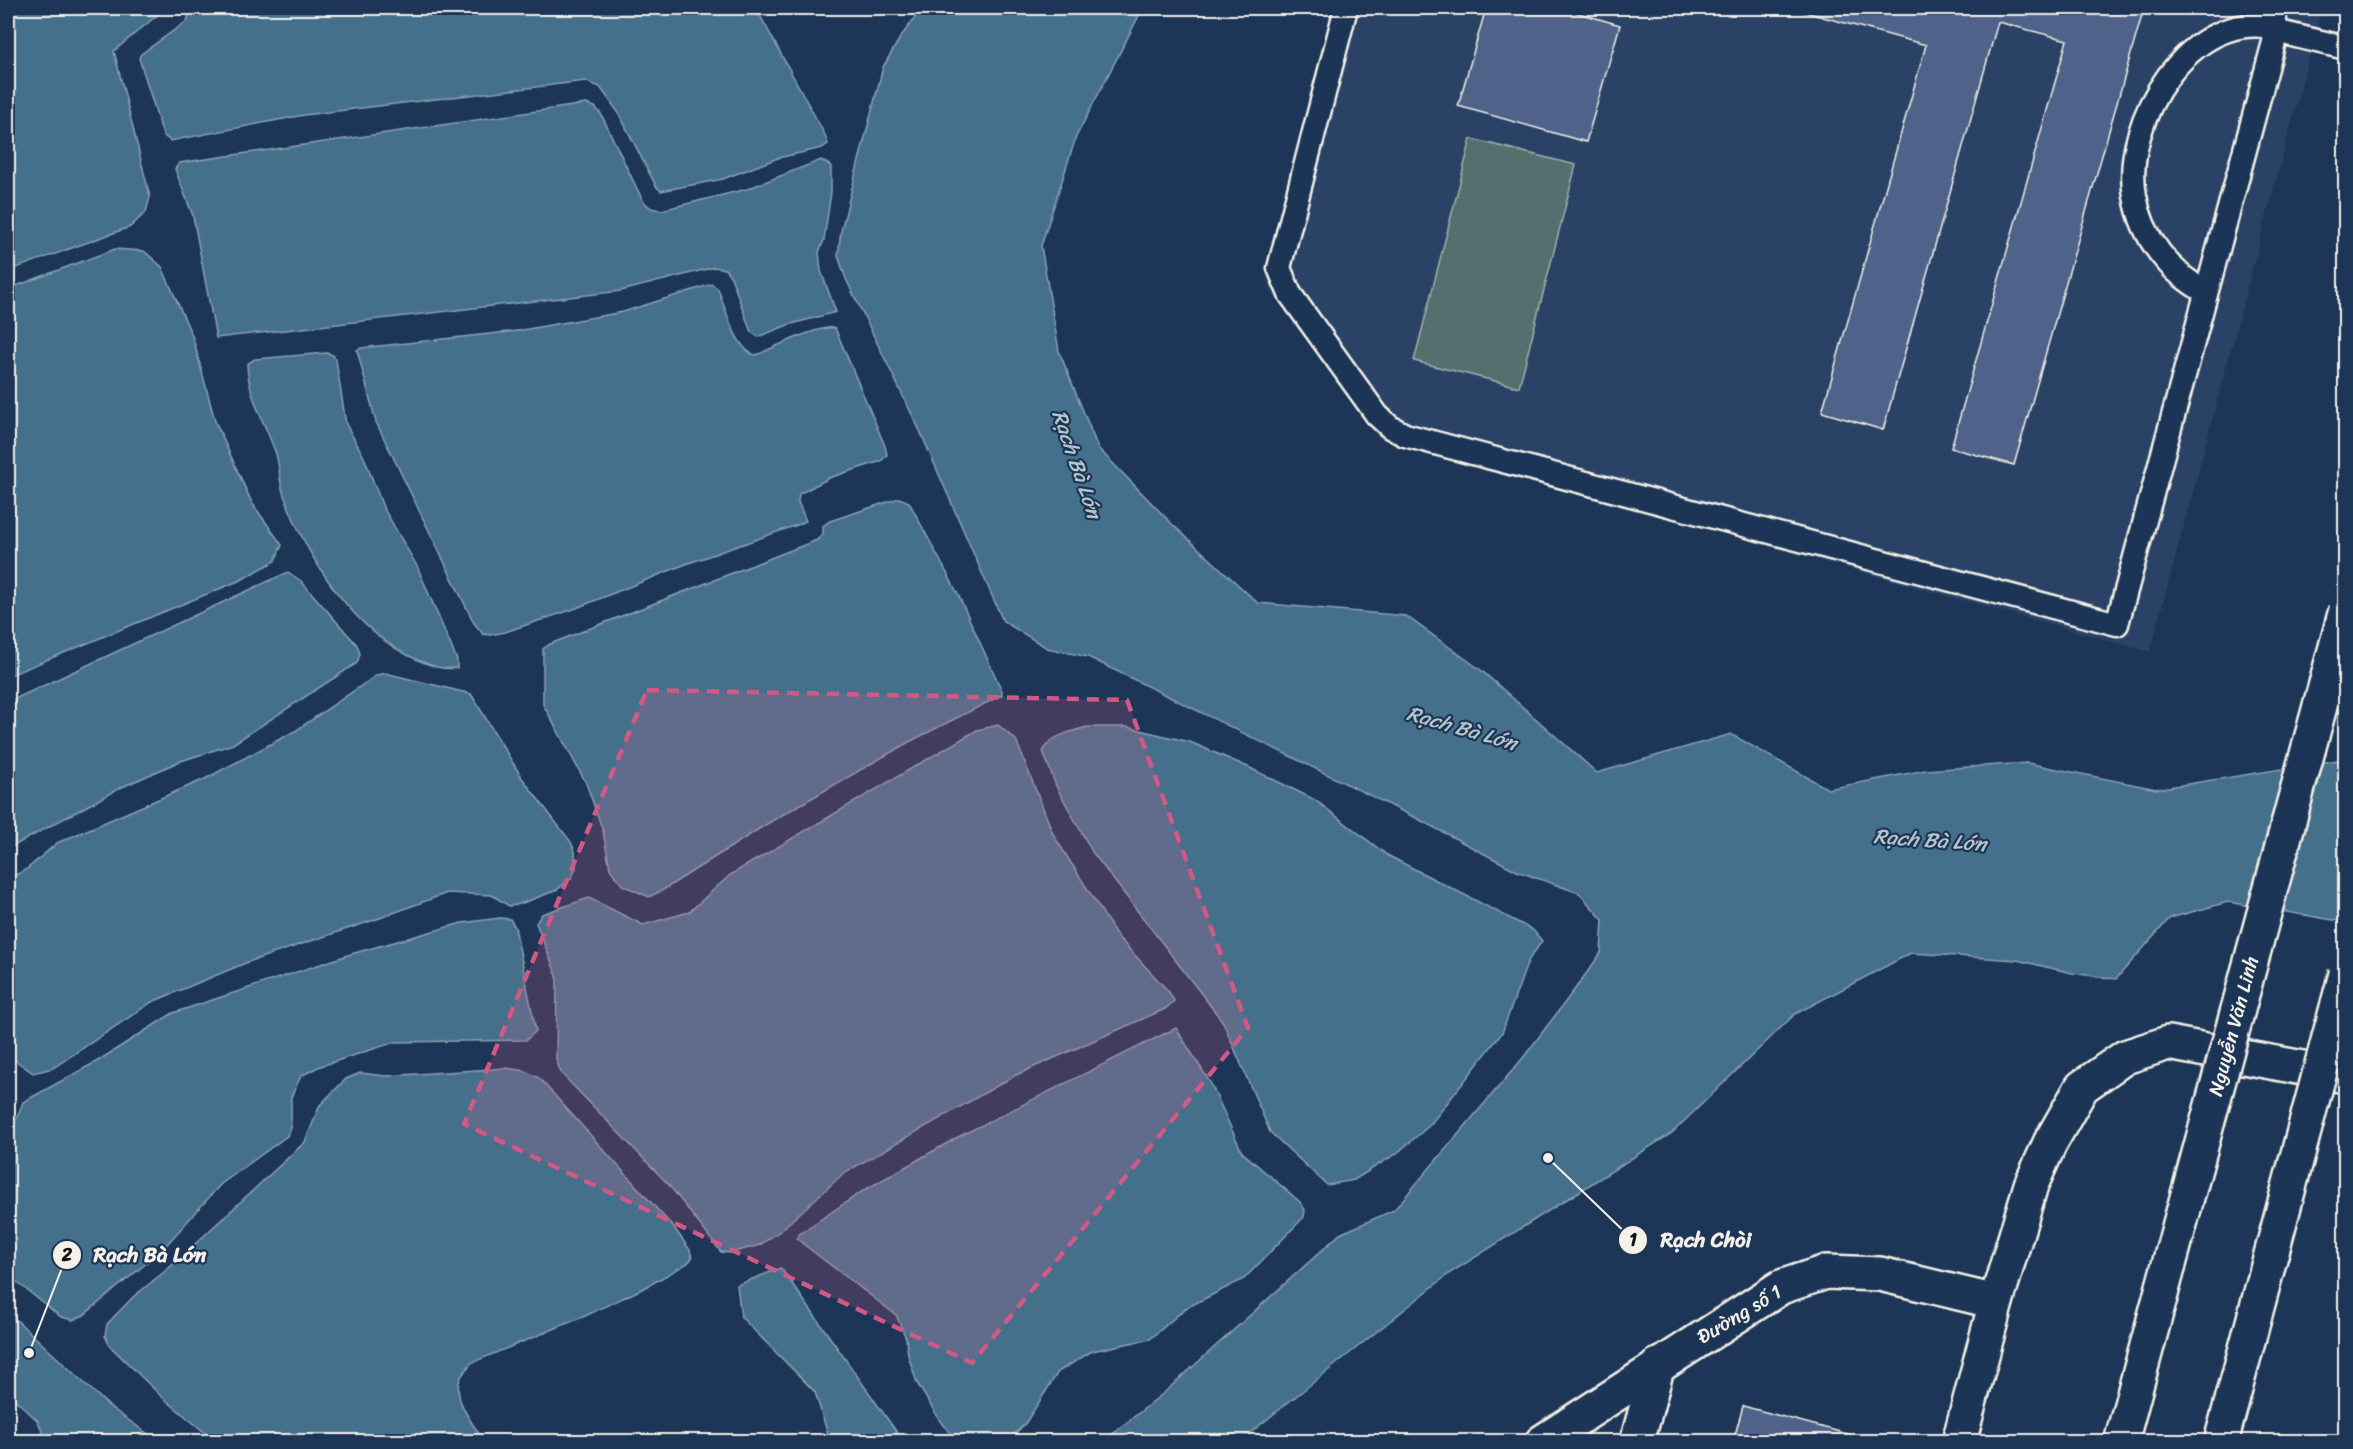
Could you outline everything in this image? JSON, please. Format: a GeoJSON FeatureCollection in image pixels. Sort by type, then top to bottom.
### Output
{"type":"FeatureCollection","features":[{"type":"Feature","properties":{"kind":"main road","name":"Nguyễn Văn Linh"},"geometry":{"type":"LineString","coordinates":[[2121,1442],[2346,610]]}},
{"type":"Feature","properties":{"kind":"main road"},"geometry":{"type":"LineString","coordinates":[[2221,1442],[2346,974]]}},
{"type":"Feature","properties":{"kind":"main road"},"geometry":{"type":"LineString","coordinates":[[1959,1442],[1996,1302],[2031,1185],[2050,1143],[2082,1087],[2125,1057],[2168,1043],[2346,1076]]}},
{"type":"Feature","properties":{"kind":"main road","name":"Đường số 1"},"geometry":{"type":"LineString","coordinates":[[1542,1442],[1781,1287],[1826,1272],[1880,1274],[1996,1302]]}},
{"type":"Feature","properties":{"kind":"main road"},"geometry":{"type":"LineString","coordinates":[[1637,1442],[1658,1365]]}},
{"type":"Feature","properties":{"kind":"lane"},"geometry":{"type":"LineString","coordinates":[[1346,8],[1279,268],[1290,294],[1377,414],[1390,427],[1405,435],[2117,624],[2206,292],[2273,22]]}},
{"type":"Feature","properties":{"kind":"lane"},"geometry":{"type":"LineString","coordinates":[[2206,292],[2177,274],[2151,239],[2134,195],[2138,141],[2152,105],[2174,69],[2188,53],[2223,31],[2273,22],[2346,48]]}},
{"type":"Feature","properties":{"kind":"highlighted area"},"geometry":{"type":"Polygon","coordinates":[[[647,690],[1127,700],[1248,1028],[972,1363],[464,1124],[647,690]]]}},
{"type":"Feature","properties":{"kind":"shaded area"},"geometry":{"type":"Polygon","coordinates":[[[1335,8],[2322,8],[2150,652],[1378,438],[1271,292],[1266,275],[1335,8]]]}},
{"type":"Feature","properties":{"kind":"green space"},"geometry":{"type":"Polygon","coordinates":[[[1471,139],[1576,165],[1519,387],[1414,361],[1471,139]]]}},
{"type":"Feature","properties":{"kind":"water"},"geometry":{"type":"Polygon","coordinates":[[[8,8],[164,8],[114,51],[150,197],[146,212],[130,227],[8,271],[8,8]]]}},
{"type":"Feature","properties":{"kind":"water"},"geometry":{"type":"Polygon","coordinates":[[[191,8],[756,8],[828,144],[822,148],[778,158],[723,179],[661,191],[656,186],[618,112],[600,87],[585,81],[304,115],[170,141],[163,135],[139,58],[141,54],[187,21],[191,8]]]}},
{"type":"Feature","properties":{"kind":"water","name":"Rạch Bà Lớn"},"geometry":{"type":"Polygon","coordinates":[[[922,8],[1143,8],[1076,137],[1041,246],[1059,351],[1098,448],[1172,524],[1258,603],[1406,616],[1481,670],[1597,773],[1731,734],[1828,789],[1926,770],[2027,763],[2156,789],[2345,759],[2345,922],[2228,902],[2170,918],[2116,979],[2072,973],[2017,960],[1911,953],[1795,1014],[1672,1133],[1450,1273],[1240,1441],[1104,1441],[1166,1391],[1340,1234],[1394,1210],[1523,1058],[1601,953],[1603,920],[1579,893],[1517,871],[1420,820],[1088,657],[1047,648],[1003,621],[920,431],[846,279],[838,256],[841,231],[883,67],[900,38],[922,8]]]}},
{"type":"Feature","properties":{"kind":"water"},"geometry":{"type":"Polygon","coordinates":[[[586,104],[595,107],[601,114],[643,201],[651,208],[662,210],[747,189],[821,160],[831,166],[831,192],[824,240],[819,252],[821,271],[836,312],[788,325],[758,337],[751,332],[731,277],[725,269],[715,267],[621,291],[216,338],[193,216],[175,169],[179,163],[586,104]]]}},
{"type":"Feature","properties":{"kind":"water"},"geometry":{"type":"Polygon","coordinates":[[[115,249],[144,251],[162,267],[193,338],[215,421],[252,503],[282,545],[275,561],[241,580],[8,676],[8,289],[115,249]]]}},
{"type":"Feature","properties":{"kind":"water"},"geometry":{"type":"Polygon","coordinates":[[[712,284],[718,289],[737,337],[749,352],[756,355],[807,333],[835,328],[887,455],[881,461],[829,478],[799,494],[798,502],[806,521],[800,524],[686,564],[574,609],[505,632],[483,634],[474,623],[376,422],[357,350],[517,331],[623,312],[712,284]]]}},
{"type":"Feature","properties":{"kind":"water"},"geometry":{"type":"Polygon","coordinates":[[[327,353],[333,355],[336,360],[346,424],[364,457],[383,507],[417,566],[457,660],[457,668],[437,667],[395,648],[373,632],[354,613],[320,568],[306,544],[282,490],[276,454],[254,399],[247,364],[255,359],[327,353]]]}},
{"type":"Feature","properties":{"kind":"water"},"geometry":{"type":"Polygon","coordinates":[[[899,498],[909,502],[957,592],[1002,695],[909,742],[770,822],[649,897],[622,885],[610,869],[603,831],[586,783],[543,704],[543,649],[550,644],[817,540],[823,534],[823,526],[830,521],[899,498]]]}},
{"type":"Feature","properties":{"kind":"water"},"geometry":{"type":"Polygon","coordinates":[[[288,572],[301,581],[357,645],[360,654],[357,663],[233,744],[178,762],[120,788],[8,849],[8,702],[288,572]]]}},
{"type":"Feature","properties":{"kind":"water"},"geometry":{"type":"Polygon","coordinates":[[[385,673],[471,694],[522,778],[571,842],[575,852],[576,868],[572,877],[557,890],[509,906],[492,895],[447,893],[248,962],[152,1002],[53,1068],[33,1073],[8,1055],[8,879],[27,869],[57,843],[205,779],[295,731],[377,675],[385,673]]]}},
{"type":"Feature","properties":{"kind":"water"},"geometry":{"type":"Polygon","coordinates":[[[998,725],[1016,740],[1054,836],[1117,936],[1169,992],[1174,1001],[1165,1009],[1016,1075],[844,1173],[780,1231],[760,1245],[731,1253],[721,1252],[669,1185],[561,1073],[556,1059],[557,976],[536,923],[542,914],[589,898],[643,925],[689,912],[730,875],[977,730],[998,725]]]}},
{"type":"Feature","properties":{"kind":"water"},"geometry":{"type":"Polygon","coordinates":[[[1087,727],[1127,727],[1190,742],[1248,767],[1315,800],[1387,855],[1533,930],[1542,941],[1528,961],[1502,1033],[1430,1125],[1396,1154],[1354,1180],[1327,1185],[1270,1132],[1223,1022],[1093,853],[1056,786],[1043,751],[1056,738],[1087,727]]]}},
{"type":"Feature","properties":{"kind":"water"},"geometry":{"type":"Polygon","coordinates":[[[500,918],[510,919],[515,927],[536,1031],[526,1040],[395,1042],[318,1067],[301,1076],[291,1097],[291,1128],[287,1136],[221,1184],[161,1251],[84,1315],[73,1320],[61,1317],[8,1275],[8,1134],[23,1102],[96,1062],[173,1013],[351,954],[462,923],[500,918]]]}},
{"type":"Feature","properties":{"kind":"water"},"geometry":{"type":"Polygon","coordinates":[[[1176,1028],[1211,1084],[1242,1152],[1300,1202],[1305,1210],[1304,1217],[1244,1279],[1186,1308],[1150,1339],[1092,1351],[1058,1372],[1025,1424],[1007,1441],[958,1441],[942,1424],[917,1383],[908,1355],[906,1338],[896,1315],[803,1244],[797,1238],[799,1234],[863,1191],[958,1137],[1176,1028]]]}},
{"type":"Feature","properties":{"kind":"water"},"geometry":{"type":"Polygon","coordinates":[[[507,1068],[525,1071],[539,1078],[675,1229],[690,1250],[692,1258],[688,1263],[646,1287],[585,1316],[471,1363],[460,1379],[459,1395],[465,1412],[484,1441],[215,1441],[161,1396],[110,1346],[105,1336],[107,1324],[133,1297],[169,1268],[305,1142],[320,1105],[346,1079],[360,1073],[386,1076],[507,1068]]]}},
{"type":"Feature","properties":{"kind":"water"},"geometry":{"type":"Polygon","coordinates":[[[781,1268],[903,1441],[830,1441],[815,1392],[741,1317],[737,1285],[781,1268]]]}},
{"type":"Feature","properties":{"kind":"water"},"geometry":{"type":"Polygon","coordinates":[[[8,1312],[110,1407],[158,1441],[47,1441],[37,1420],[8,1393],[8,1312]]]}},
{"type":"Feature","properties":{"kind":"building"},"geometry":{"type":"Polygon","coordinates":[[[1486,8],[1561,8],[1620,25],[1586,142],[1458,106],[1486,8]]]}},
{"type":"Feature","properties":{"kind":"building"},"geometry":{"type":"Polygon","coordinates":[[[1790,8],[2144,8],[2014,465],[1951,448],[2067,40],[1998,22],[1883,430],[1822,412],[1926,45],[1790,8]]]}},
{"type":"Feature","properties":{"kind":"building"},"geometry":{"type":"Polygon","coordinates":[[[1743,1406],[1863,1438],[1862,1442],[1733,1442],[1743,1406]]]}},
{"type":"Feature","properties":{"kind":"place","name":"Rạch Chòi"},"geometry":{"type":"Point","coordinates":[1548,1158]}},
{"type":"Feature","properties":{"kind":"place","name":"Rạch Bà Lớn"},"geometry":{"type":"Point","coordinates":[29,1353]}}]}
